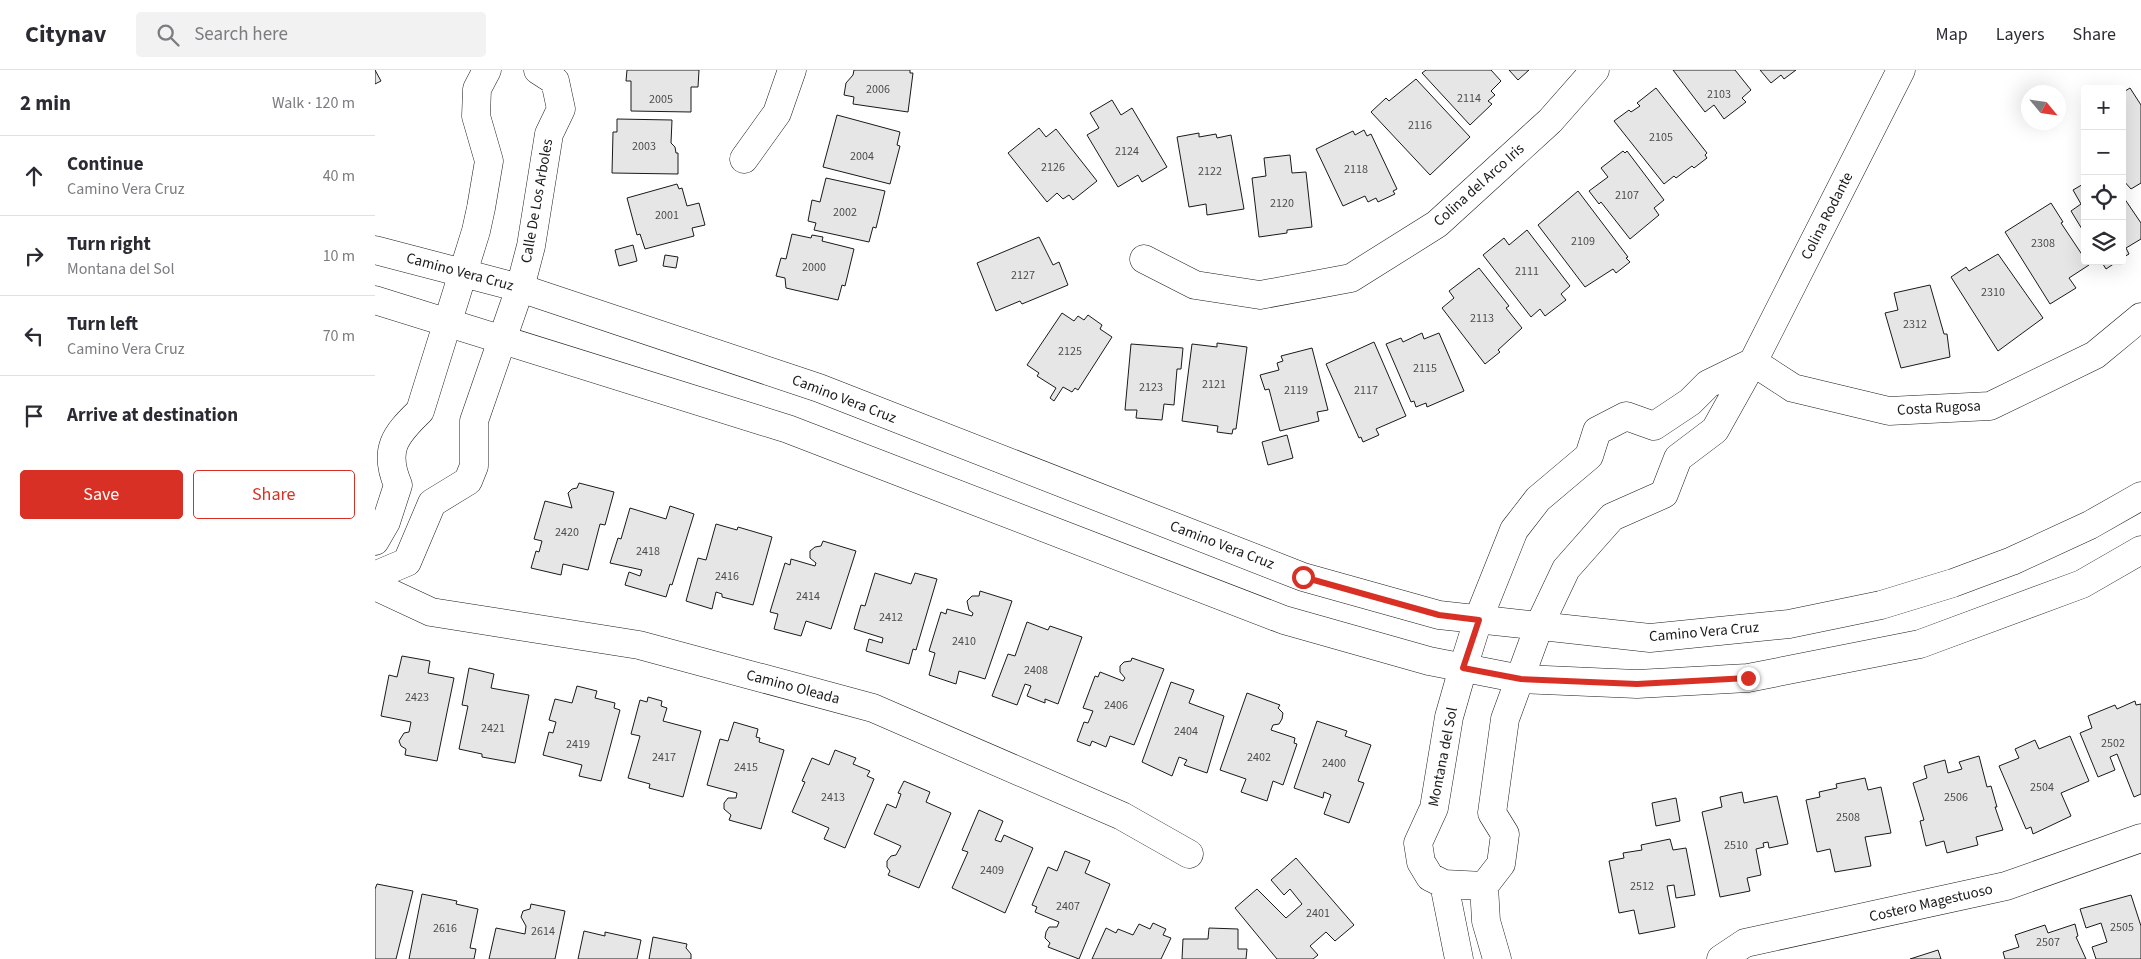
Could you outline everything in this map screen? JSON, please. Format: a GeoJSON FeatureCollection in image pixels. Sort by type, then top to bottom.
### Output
{"type":"FeatureCollection","features":[{"type":"Feature","properties":{"kind":"street"},"geometry":{"type":"LineString","coordinates":[[376,579],[407,562],[432,503],[398,485],[391,469],[391,447],[404,426],[420,411],[476,231],[489,160],[476,116],[477,88],[487,70]]}},
{"type":"Feature","properties":{"kind":"street","name":"Calle De Los Arboles"},"geometry":{"type":"LineString","coordinates":[[432,503],[468,481],[475,466],[474,421],[520,288],[531,246],[549,134],[561,109],[555,81],[538,70]]}},
{"type":"Feature","properties":{"kind":"street"},"geometry":{"type":"LineString","coordinates":[[744,159],[777,113],[792,70]]}},
{"type":"Feature","properties":{"kind":"street","name":"Colina del Arco Iris"},"geometry":{"type":"LineString","coordinates":[[1144,259],[1195,285],[1260,295],[1351,278],[1437,224],[1550,121],[1595,70]]}},
{"type":"Feature","properties":{"kind":"street","name":"Colina Rodante"},"geometry":{"type":"LineString","coordinates":[[1677,458],[1715,430],[1753,362],[1901,70]]}},
{"type":"Feature","properties":{"kind":"street","name":"Camino Vera Cruz"},"geometry":{"type":"LineString","coordinates":[[375,250],[520,288],[819,388],[1303,577],[1439,615],[1650,638],[1789,624],[1881,605],[1953,583],[2012,561],[2090,525],[2141,496]]}},
{"type":"Feature","properties":{"kind":"street"},"geometry":{"type":"LineString","coordinates":[[375,300],[788,429],[1284,620],[1429,661],[1521,679],[1637,684],[1748,678],[1920,644],[2082,584],[2141,550]]}},
{"type":"Feature","properties":{"kind":"street","name":"Costa Rugosa"},"geometry":{"type":"LineString","coordinates":[[1753,362],[1793,388],[1889,411],[1990,406],[2095,355],[2141,317]]}},
{"type":"Feature","properties":{"kind":"street"},"geometry":{"type":"LineString","coordinates":[[1654,426],[1690,402],[1708,384],[1753,362]]}},
{"type":"Feature","properties":{"kind":"street"},"geometry":{"type":"LineString","coordinates":[[1479,620],[1514,530],[1538,499],[1589,456],[1597,431],[1626,416],[1654,426],[1677,458],[1664,494],[1612,517],[1566,569],[1539,626],[1505,719],[1492,813],[1505,834],[1501,864],[1484,886],[1486,921],[1497,959]]}},
{"type":"Feature","properties":{"kind":"street"},"geometry":{"type":"LineString","coordinates":[[375,541],[386,522],[398,485]]}},
{"type":"Feature","properties":{"kind":"street","name":"Camino Oleada"},"geometry":{"type":"LineString","coordinates":[[376,579],[431,612],[639,645],[873,708],[1122,816],[1189,854]]}},
{"type":"Feature","properties":{"kind":"street","name":"Montana del Sol"},"geometry":{"type":"LineString","coordinates":[[1443,884],[1430,877],[1421,862],[1418,842],[1434,808],[1449,718],[1479,620]]}},
{"type":"Feature","properties":{"kind":"street","name":"Costero Magestuoso"},"geometry":{"type":"LineString","coordinates":[[1721,959],[1745,943],[2006,886],[2141,838]]}},
{"type":"Feature","properties":{"kind":"street"},"geometry":{"type":"LineString","coordinates":[[1459,959],[1443,884],[1484,886]]}},
{"type":"Feature","properties":{"kind":"building"},"geometry":{"type":"Polygon","coordinates":[[[375,70],[381,81],[375,84],[375,70]]]}},
{"type":"Feature","properties":{"kind":"building"},"geometry":{"type":"Polygon","coordinates":[[[627,70],[699,70],[698,87],[691,87],[691,112],[631,111],[631,81],[626,81],[627,70]]]}},
{"type":"Feature","properties":{"kind":"building"},"geometry":{"type":"Polygon","coordinates":[[[854,70],[910,70],[910,73],[913,73],[908,112],[853,104],[854,97],[844,95],[846,83],[853,75],[854,70]]]}},
{"type":"Feature","properties":{"kind":"building"},"geometry":{"type":"Polygon","coordinates":[[[1426,70],[1491,70],[1501,81],[1491,91],[1495,95],[1488,101],[1492,104],[1470,125],[1422,73],[1426,70]]]}},
{"type":"Feature","properties":{"kind":"building"},"geometry":{"type":"Polygon","coordinates":[[[1509,70],[1529,70],[1518,80],[1509,70]]]}},
{"type":"Feature","properties":{"kind":"building"},"geometry":{"type":"Polygon","coordinates":[[[1673,70],[1735,70],[1751,90],[1742,98],[1746,102],[1724,119],[1714,105],[1705,112],[1673,70]]]}},
{"type":"Feature","properties":{"kind":"building"},"geometry":{"type":"Polygon","coordinates":[[[1760,70],[1796,70],[1784,79],[1781,75],[1771,83],[1760,70]]]}},
{"type":"Feature","properties":{"kind":"building"},"geometry":{"type":"Polygon","coordinates":[[[1416,79],[1470,137],[1430,175],[1371,112],[1386,98],[1389,101],[1416,79]]]}},
{"type":"Feature","properties":{"kind":"building"},"geometry":{"type":"Polygon","coordinates":[[[1656,88],[1707,153],[1705,155],[1707,158],[1694,168],[1692,166],[1664,184],[1614,121],[1629,110],[1631,112],[1640,106],[1637,103],[1656,88]]]}},
{"type":"Feature","properties":{"kind":"building"},"geometry":{"type":"Polygon","coordinates":[[[2130,88],[2141,105],[2141,183],[2131,189],[2126,183],[2126,90],[2130,88]]]}},
{"type":"Feature","properties":{"kind":"building"},"geometry":{"type":"Polygon","coordinates":[[[1112,100],[1121,115],[1132,108],[1167,167],[1142,182],[1138,175],[1118,187],[1087,135],[1099,128],[1090,113],[1112,100]]]}},
{"type":"Feature","properties":{"kind":"building"},"geometry":{"type":"Polygon","coordinates":[[[837,115],[900,132],[897,145],[900,146],[890,184],[823,167],[837,115]]]}},
{"type":"Feature","properties":{"kind":"building"},"geometry":{"type":"Polygon","coordinates":[[[617,119],[672,120],[671,143],[675,147],[676,153],[678,153],[678,174],[612,173],[613,132],[617,132],[617,119]]]}},
{"type":"Feature","properties":{"kind":"building"},"geometry":{"type":"Polygon","coordinates":[[[1039,128],[1046,137],[1056,129],[1097,181],[1073,200],[1069,195],[1063,199],[1057,193],[1047,202],[1008,153],[1039,128]]]}},
{"type":"Feature","properties":{"kind":"building"},"geometry":{"type":"Polygon","coordinates":[[[1364,130],[1367,136],[1371,134],[1397,189],[1393,191],[1395,194],[1378,202],[1376,198],[1368,202],[1365,196],[1343,206],[1316,149],[1353,131],[1355,135],[1364,130]]]}},
{"type":"Feature","properties":{"kind":"building"},"geometry":{"type":"Polygon","coordinates":[[[1199,133],[1199,137],[1216,134],[1217,138],[1231,135],[1244,209],[1207,215],[1206,204],[1189,207],[1177,137],[1199,133]]]}},
{"type":"Feature","properties":{"kind":"building"},"geometry":{"type":"Polygon","coordinates":[[[1623,151],[1625,153],[1627,151],[1664,200],[1654,208],[1659,215],[1630,239],[1601,202],[1599,204],[1589,191],[1608,177],[1601,168],[1623,151]]]}},
{"type":"Feature","properties":{"kind":"building"},"geometry":{"type":"Polygon","coordinates":[[[1290,155],[1292,173],[1306,172],[1312,227],[1287,230],[1287,233],[1259,237],[1252,178],[1266,176],[1264,158],[1290,155]]]}},
{"type":"Feature","properties":{"kind":"building"},"geometry":{"type":"Polygon","coordinates":[[[826,178],[885,191],[876,228],[873,227],[869,242],[814,230],[816,223],[808,221],[812,200],[820,202],[826,178]]]}},
{"type":"Feature","properties":{"kind":"building"},"geometry":{"type":"Polygon","coordinates":[[[677,184],[679,189],[682,188],[687,206],[699,203],[705,225],[692,228],[694,236],[645,249],[640,234],[637,235],[627,198],[677,184]]]}},
{"type":"Feature","properties":{"kind":"building"},"geometry":{"type":"Polygon","coordinates":[[[2081,185],[2081,204],[2073,190],[2081,185]]]}},
{"type":"Feature","properties":{"kind":"building"},"geometry":{"type":"Polygon","coordinates":[[[1578,191],[1630,262],[1616,273],[1613,269],[1585,287],[1538,225],[1578,191]]]}},
{"type":"Feature","properties":{"kind":"building"},"geometry":{"type":"Polygon","coordinates":[[[2126,201],[2141,223],[2141,239],[2126,248],[2126,201]]]}},
{"type":"Feature","properties":{"kind":"building"},"geometry":{"type":"Polygon","coordinates":[[[2051,203],[2063,222],[2061,223],[2081,253],[2081,265],[2089,265],[2069,278],[2076,288],[2050,304],[2005,232],[2051,203]]]}},
{"type":"Feature","properties":{"kind":"building"},"geometry":{"type":"Polygon","coordinates":[[[2081,204],[2081,227],[2071,211],[2081,204]]]}},
{"type":"Feature","properties":{"kind":"building"},"geometry":{"type":"Polygon","coordinates":[[[1527,230],[1570,286],[1561,294],[1566,300],[1545,316],[1540,309],[1531,317],[1483,255],[1504,238],[1509,245],[1527,230]]]}},
{"type":"Feature","properties":{"kind":"building"},"geometry":{"type":"Polygon","coordinates":[[[792,234],[811,238],[812,235],[823,237],[822,241],[854,249],[845,286],[842,285],[838,300],[786,288],[785,278],[776,276],[781,258],[786,259],[792,234]]]}},
{"type":"Feature","properties":{"kind":"building"},"geometry":{"type":"Polygon","coordinates":[[[1039,237],[1053,265],[1059,262],[1068,285],[1022,304],[1020,301],[996,311],[977,263],[1039,237]]]}},
{"type":"Feature","properties":{"kind":"building"},"geometry":{"type":"Polygon","coordinates":[[[633,245],[637,261],[619,266],[615,250],[633,245]]]}},
{"type":"Feature","properties":{"kind":"building"},"geometry":{"type":"Polygon","coordinates":[[[1998,254],[2043,318],[1998,351],[1951,277],[1966,267],[1969,271],[1998,254]]]}},
{"type":"Feature","properties":{"kind":"building"},"geometry":{"type":"Polygon","coordinates":[[[665,255],[678,257],[676,268],[663,266],[665,255]]]}},
{"type":"Feature","properties":{"kind":"building"},"geometry":{"type":"Polygon","coordinates":[[[2104,265],[2112,265],[2106,269],[2104,265]]]}},
{"type":"Feature","properties":{"kind":"building"},"geometry":{"type":"Polygon","coordinates":[[[1479,268],[1509,306],[1506,308],[1522,328],[1498,350],[1500,352],[1485,364],[1442,308],[1454,298],[1449,291],[1479,268]]]}},
{"type":"Feature","properties":{"kind":"building"},"geometry":{"type":"Polygon","coordinates":[[[1930,285],[1944,334],[1947,334],[1950,357],[1901,368],[1885,313],[1898,310],[1894,293],[1930,285]]]}},
{"type":"Feature","properties":{"kind":"building"},"geometry":{"type":"Polygon","coordinates":[[[1062,313],[1074,321],[1078,316],[1084,320],[1088,315],[1102,325],[1100,329],[1112,337],[1078,390],[1075,388],[1072,392],[1063,387],[1054,401],[1050,398],[1056,388],[1037,376],[1039,373],[1027,365],[1062,313]]]}},
{"type":"Feature","properties":{"kind":"building"},"geometry":{"type":"Polygon","coordinates":[[[1422,333],[1424,339],[1439,333],[1464,391],[1427,407],[1426,403],[1416,407],[1414,401],[1411,402],[1386,344],[1401,338],[1403,342],[1422,333]]]}},
{"type":"Feature","properties":{"kind":"building"},"geometry":{"type":"Polygon","coordinates":[[[1374,342],[1406,416],[1376,429],[1379,435],[1363,442],[1361,437],[1359,438],[1326,364],[1374,342]]]}},
{"type":"Feature","properties":{"kind":"building"},"geometry":{"type":"Polygon","coordinates":[[[1217,343],[1247,347],[1236,429],[1233,429],[1232,434],[1217,432],[1218,426],[1182,421],[1192,344],[1217,347],[1217,343]]]}},
{"type":"Feature","properties":{"kind":"building"},"geometry":{"type":"Polygon","coordinates":[[[1131,344],[1183,348],[1181,369],[1177,369],[1174,405],[1164,404],[1162,420],[1136,418],[1137,410],[1125,410],[1131,344]]]}},
{"type":"Feature","properties":{"kind":"building"},"geometry":{"type":"Polygon","coordinates":[[[1312,348],[1328,410],[1317,412],[1319,421],[1280,431],[1269,389],[1265,390],[1260,375],[1279,370],[1277,363],[1283,361],[1281,356],[1312,348]]]}},
{"type":"Feature","properties":{"kind":"building"},"geometry":{"type":"Polygon","coordinates":[[[1287,435],[1293,458],[1268,465],[1262,442],[1287,435]]]}},
{"type":"Feature","properties":{"kind":"building"},"geometry":{"type":"Polygon","coordinates":[[[579,483],[614,492],[605,525],[600,524],[588,570],[563,564],[561,575],[531,568],[536,551],[539,552],[542,541],[534,539],[545,501],[572,508],[568,493],[572,489],[577,488],[579,483]]]}},
{"type":"Feature","properties":{"kind":"building"},"geometry":{"type":"Polygon","coordinates":[[[670,506],[694,514],[672,585],[670,584],[666,597],[625,585],[629,572],[640,576],[642,570],[610,563],[618,538],[621,539],[630,508],[666,519],[670,506]]]}},
{"type":"Feature","properties":{"kind":"building"},"geometry":{"type":"Polygon","coordinates":[[[716,524],[737,530],[738,527],[772,537],[753,605],[722,597],[722,594],[716,592],[712,609],[686,601],[698,558],[706,560],[716,524]]]}},
{"type":"Feature","properties":{"kind":"building"},"geometry":{"type":"Polygon","coordinates":[[[823,541],[856,551],[831,629],[806,621],[801,636],[774,629],[778,614],[770,612],[785,563],[790,565],[791,559],[815,566],[816,563],[810,558],[810,551],[815,547],[821,546],[823,541]]]}},
{"type":"Feature","properties":{"kind":"building"},"geometry":{"type":"Polygon","coordinates":[[[875,573],[911,584],[915,573],[937,579],[916,650],[913,649],[909,664],[866,651],[869,639],[882,643],[883,638],[854,629],[861,605],[865,606],[875,573]]]}},
{"type":"Feature","properties":{"kind":"building"},"geometry":{"type":"Polygon","coordinates":[[[980,591],[1012,601],[985,679],[959,671],[956,684],[929,675],[935,653],[929,651],[941,612],[946,614],[947,609],[972,616],[973,613],[969,610],[967,601],[972,596],[979,596],[980,591]]]}},
{"type":"Feature","properties":{"kind":"building"},"geometry":{"type":"Polygon","coordinates":[[[1027,622],[1048,630],[1050,626],[1082,637],[1058,704],[1045,699],[1045,703],[1027,696],[1031,686],[1025,684],[1017,705],[992,696],[1008,654],[1015,656],[1027,622]]]}},
{"type":"Feature","properties":{"kind":"building"},"geometry":{"type":"Polygon","coordinates":[[[402,656],[430,661],[428,673],[454,678],[437,761],[405,755],[406,749],[401,746],[399,741],[404,733],[409,732],[411,722],[381,716],[389,675],[397,677],[402,656]]]}},
{"type":"Feature","properties":{"kind":"building"},"geometry":{"type":"Polygon","coordinates":[[[1132,658],[1164,669],[1134,745],[1110,736],[1106,747],[1092,741],[1090,746],[1077,741],[1084,722],[1088,723],[1093,711],[1083,708],[1095,676],[1098,677],[1100,672],[1123,681],[1125,678],[1120,672],[1120,666],[1124,662],[1131,661],[1132,658]]]}},
{"type":"Feature","properties":{"kind":"building"},"geometry":{"type":"Polygon","coordinates":[[[469,668],[494,674],[491,688],[529,695],[515,763],[482,757],[482,754],[459,749],[468,706],[462,705],[469,668]]]}},
{"type":"Feature","properties":{"kind":"building"},"geometry":{"type":"Polygon","coordinates":[[[1171,682],[1194,690],[1189,703],[1224,716],[1207,773],[1184,765],[1187,760],[1179,757],[1172,776],[1142,762],[1171,682]]]}},
{"type":"Feature","properties":{"kind":"building"},"geometry":{"type":"Polygon","coordinates":[[[577,686],[597,691],[595,698],[615,703],[614,708],[620,710],[601,781],[579,776],[582,765],[543,755],[549,732],[553,733],[556,722],[549,720],[555,699],[572,703],[577,686]]]}},
{"type":"Feature","properties":{"kind":"building"},"geometry":{"type":"Polygon","coordinates":[[[1247,693],[1280,705],[1278,708],[1283,713],[1282,719],[1279,724],[1273,725],[1271,730],[1295,738],[1294,743],[1297,744],[1283,785],[1273,781],[1267,801],[1241,792],[1246,779],[1220,770],[1247,693]]]}},
{"type":"Feature","properties":{"kind":"building"},"geometry":{"type":"Polygon","coordinates":[[[648,697],[662,701],[661,706],[667,708],[663,721],[701,731],[683,797],[649,788],[650,784],[628,778],[640,736],[631,734],[640,700],[647,702],[648,697]]]}},
{"type":"Feature","properties":{"kind":"building"},"geometry":{"type":"Polygon","coordinates":[[[2135,701],[2136,705],[2141,704],[2141,794],[2134,797],[2117,754],[2110,757],[2115,770],[2098,777],[2080,733],[2092,728],[2088,716],[2115,705],[2117,709],[2135,701]]]}},
{"type":"Feature","properties":{"kind":"building"},"geometry":{"type":"Polygon","coordinates":[[[1317,721],[1347,731],[1345,736],[1371,745],[1358,781],[1364,783],[1349,823],[1324,814],[1331,795],[1324,792],[1323,798],[1294,788],[1317,721]]]}},
{"type":"Feature","properties":{"kind":"building"},"geometry":{"type":"Polygon","coordinates":[[[734,722],[758,729],[756,737],[760,738],[759,742],[784,750],[761,829],[729,820],[731,815],[724,809],[724,803],[728,798],[736,798],[737,793],[707,785],[720,739],[728,741],[734,722]]]}},
{"type":"Feature","properties":{"kind":"building"},"geometry":{"type":"Polygon","coordinates":[[[2070,736],[2089,781],[2061,793],[2071,816],[2033,834],[2031,827],[2026,829],[1999,766],[2019,758],[2015,749],[2035,740],[2039,749],[2070,736]]]}},
{"type":"Feature","properties":{"kind":"building"},"geometry":{"type":"Polygon","coordinates":[[[835,750],[856,758],[853,764],[870,771],[867,776],[874,779],[845,848],[824,839],[829,828],[792,812],[805,782],[802,781],[812,758],[829,765],[835,750]]]}},
{"type":"Feature","properties":{"kind":"building"},"geometry":{"type":"Polygon","coordinates":[[[1979,756],[1987,787],[1991,786],[1997,807],[1995,807],[2003,830],[1976,837],[1978,845],[1947,853],[1944,841],[1926,846],[1920,821],[1924,820],[1913,783],[1927,778],[1924,766],[1945,760],[1948,773],[1962,769],[1959,762],[1979,756]]]}},
{"type":"Feature","properties":{"kind":"building"},"geometry":{"type":"Polygon","coordinates":[[[1865,778],[1868,790],[1881,787],[1891,833],[1865,837],[1871,866],[1835,872],[1830,849],[1817,852],[1806,800],[1820,797],[1819,792],[1837,788],[1836,784],[1865,778]]]}},
{"type":"Feature","properties":{"kind":"building"},"geometry":{"type":"Polygon","coordinates":[[[904,781],[930,792],[926,802],[951,813],[919,888],[888,875],[890,871],[887,867],[887,861],[891,856],[896,855],[901,846],[874,834],[887,804],[896,808],[901,794],[898,793],[904,781]]]}},
{"type":"Feature","properties":{"kind":"building"},"geometry":{"type":"Polygon","coordinates":[[[1742,792],[1744,803],[1777,796],[1788,844],[1769,848],[1768,842],[1763,843],[1764,847],[1756,849],[1761,875],[1747,878],[1750,891],[1720,897],[1702,812],[1722,807],[1720,797],[1742,792]]]}},
{"type":"Feature","properties":{"kind":"building"},"geometry":{"type":"Polygon","coordinates":[[[1676,798],[1680,821],[1656,826],[1652,803],[1676,798]]]}},
{"type":"Feature","properties":{"kind":"building"},"geometry":{"type":"Polygon","coordinates":[[[979,810],[1003,821],[995,840],[1001,842],[1004,835],[1033,848],[1005,913],[952,888],[968,852],[962,850],[979,810]]]}},
{"type":"Feature","properties":{"kind":"building"},"geometry":{"type":"Polygon","coordinates":[[[1670,839],[1673,850],[1686,848],[1695,895],[1676,898],[1674,885],[1667,886],[1675,927],[1639,934],[1634,910],[1619,913],[1609,861],[1624,858],[1623,853],[1642,850],[1641,845],[1670,839]]]}},
{"type":"Feature","properties":{"kind":"building"},"geometry":{"type":"Polygon","coordinates":[[[1065,851],[1090,861],[1085,873],[1110,884],[1079,959],[1048,947],[1050,943],[1045,938],[1046,932],[1049,927],[1057,927],[1059,922],[1035,912],[1037,907],[1032,905],[1048,867],[1057,871],[1065,851]]]}},
{"type":"Feature","properties":{"kind":"building"},"geometry":{"type":"Polygon","coordinates":[[[1296,858],[1354,925],[1335,941],[1326,932],[1310,946],[1318,955],[1313,959],[1277,959],[1235,908],[1257,889],[1286,918],[1302,904],[1290,889],[1284,895],[1271,880],[1296,858]]]}},
{"type":"Feature","properties":{"kind":"building"},"geometry":{"type":"Polygon","coordinates":[[[377,884],[413,891],[396,959],[375,959],[375,889],[377,884]]]}},
{"type":"Feature","properties":{"kind":"building"},"geometry":{"type":"Polygon","coordinates":[[[422,894],[457,901],[456,904],[478,909],[470,948],[476,949],[474,959],[409,959],[422,894]]]}},
{"type":"Feature","properties":{"kind":"building"},"geometry":{"type":"Polygon","coordinates":[[[2131,895],[2141,926],[2141,959],[2096,959],[2092,947],[2107,942],[2101,923],[2086,928],[2080,909],[2131,895]]]}},
{"type":"Feature","properties":{"kind":"building"},"geometry":{"type":"Polygon","coordinates":[[[531,904],[565,911],[555,959],[489,959],[496,928],[525,934],[526,926],[521,917],[523,911],[530,909],[531,904]]]}},
{"type":"Feature","properties":{"kind":"building"},"geometry":{"type":"Polygon","coordinates":[[[1153,923],[1166,929],[1163,935],[1171,938],[1161,959],[1092,959],[1106,928],[1116,933],[1118,929],[1133,935],[1139,924],[1150,929],[1153,923]]]}},
{"type":"Feature","properties":{"kind":"building"},"geometry":{"type":"Polygon","coordinates":[[[2075,924],[2078,936],[2076,937],[2086,959],[2005,959],[2003,952],[2019,947],[2015,935],[2045,925],[2048,933],[2075,924]]]}},
{"type":"Feature","properties":{"kind":"building"},"geometry":{"type":"Polygon","coordinates":[[[1209,928],[1238,929],[1238,949],[1247,949],[1246,959],[1182,959],[1183,939],[1208,939],[1209,928]]]}},
{"type":"Feature","properties":{"kind":"building"},"geometry":{"type":"Polygon","coordinates":[[[584,931],[605,936],[605,932],[641,940],[637,959],[578,959],[584,931]]]}},
{"type":"Feature","properties":{"kind":"building"},"geometry":{"type":"Polygon","coordinates":[[[653,937],[687,944],[686,948],[691,954],[691,959],[649,959],[653,937]]]}},
{"type":"Feature","properties":{"kind":"building"},"geometry":{"type":"Polygon","coordinates":[[[1938,950],[1941,959],[1910,959],[1938,950]]]}},
{"type":"Feature","properties":{"kind":"route"},"geometry":{"type":"LineString","coordinates":[[1303,577],[1439,615],[1479,620],[1463,668],[1521,679],[1637,684],[1748,678]]}}]}
